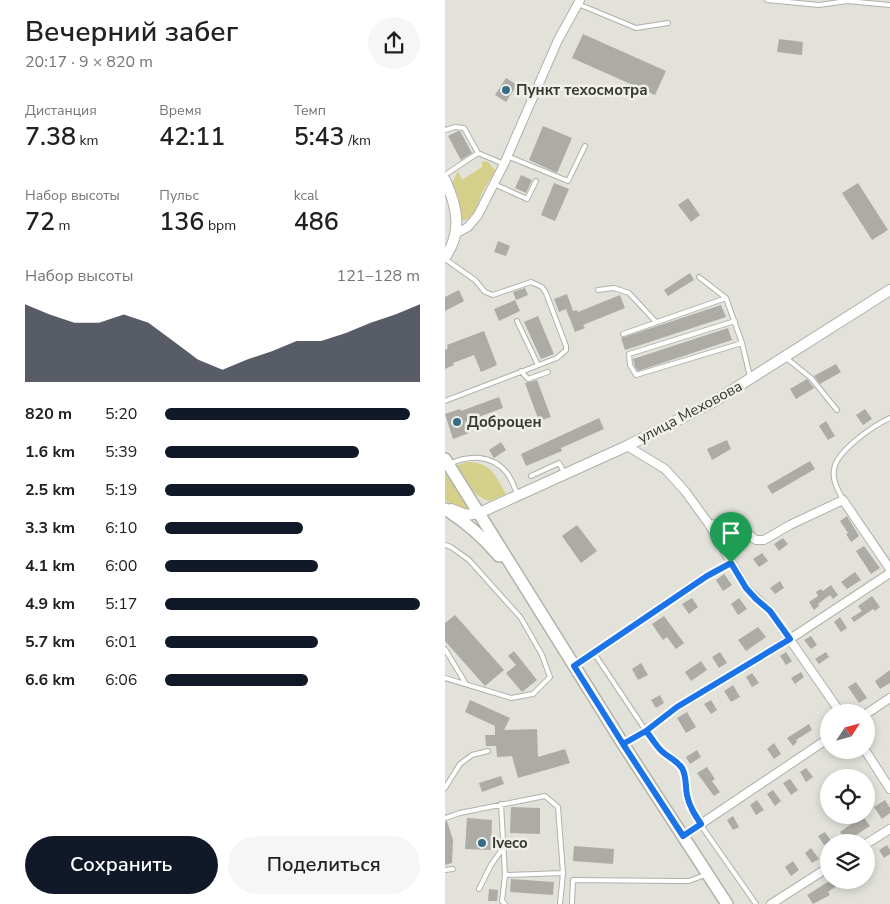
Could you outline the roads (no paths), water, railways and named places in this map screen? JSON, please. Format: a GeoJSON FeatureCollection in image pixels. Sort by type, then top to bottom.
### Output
{"type":"FeatureCollection","features":[{"type":"Feature","properties":{"kind":"main road"},"geometry":{"type":"LineString","coordinates":[[446,462],[623,744],[727,904]]}},
{"type":"Feature","properties":{"kind":"main road"},"geometry":{"type":"LineString","coordinates":[[445,508],[485,539],[532,599]]}},
{"type":"Feature","properties":{"kind":"street"},"geometry":{"type":"LineString","coordinates":[[457,233],[474,221],[494,184],[558,40],[579,2]]}},
{"type":"Feature","properties":{"kind":"street"},"geometry":{"type":"LineString","coordinates":[[445,180],[454,202],[457,233],[445,258]]}},
{"type":"Feature","properties":{"kind":"street","name":"улица Меховова"},"geometry":{"type":"LineString","coordinates":[[479,513],[627,446],[715,401],[751,380],[890,290]]}},
{"type":"Feature","properties":{"kind":"street"},"geometry":{"type":"LineString","coordinates":[[627,446],[665,469],[685,491],[709,524],[746,588],[770,611],[835,704]]}},
{"type":"Feature","properties":{"kind":"street"},"geometry":{"type":"LineString","coordinates":[[709,524],[736,526],[756,540],[764,540],[789,525],[843,500],[890,569]]}},
{"type":"Feature","properties":{"kind":"street"},"geometry":{"type":"LineString","coordinates":[[445,508],[466,515],[479,513]]}},
{"type":"Feature","properties":{"kind":"street"},"geometry":{"type":"LineString","coordinates":[[623,744],[646,731],[677,707],[790,639],[890,573]]}},
{"type":"Feature","properties":{"kind":"street"},"geometry":{"type":"LineString","coordinates":[[574,666],[707,576]]}},
{"type":"Feature","properties":{"kind":"street"},"geometry":{"type":"LineString","coordinates":[[875,708],[890,698]]}},
{"type":"Feature","properties":{"kind":"street"},"geometry":{"type":"LineString","coordinates":[[683,836],[820,744]]}},
{"type":"Feature","properties":{"kind":"street"},"geometry":{"type":"LineString","coordinates":[[871,759],[890,789]]}},
{"type":"Feature","properties":{"kind":"street"},"geometry":{"type":"LineString","coordinates":[[875,838],[890,829]]}},
{"type":"Feature","properties":{"kind":"street"},"geometry":{"type":"LineString","coordinates":[[771,904],[820,874]]}},
{"type":"Feature","properties":{"kind":"lane"},"geometry":{"type":"LineString","coordinates":[[767,0],[819,5],[847,1],[877,1],[890,5]]}},
{"type":"Feature","properties":{"kind":"lane"},"geometry":{"type":"LineString","coordinates":[[579,2],[636,28],[668,23]]}},
{"type":"Feature","properties":{"kind":"lane"},"geometry":{"type":"LineString","coordinates":[[445,130],[455,127],[465,128],[478,153],[504,164]]}},
{"type":"Feature","properties":{"kind":"lane"},"geometry":{"type":"LineString","coordinates":[[507,156],[568,181],[585,146]]}},
{"type":"Feature","properties":{"kind":"lane"},"geometry":{"type":"LineString","coordinates":[[445,175],[478,153]]}},
{"type":"Feature","properties":{"kind":"lane"},"geometry":{"type":"LineString","coordinates":[[494,184],[527,199],[535,181]]}},
{"type":"Feature","properties":{"kind":"lane"},"geometry":{"type":"LineString","coordinates":[[445,258],[475,280],[489,295],[531,282],[542,287],[566,346],[563,354],[557,358],[445,401]]}},
{"type":"Feature","properties":{"kind":"lane"},"geometry":{"type":"LineString","coordinates":[[699,278],[726,298],[742,343],[751,380]]}},
{"type":"Feature","properties":{"kind":"lane"},"geometry":{"type":"LineString","coordinates":[[597,290],[614,288],[629,293],[656,322]]}},
{"type":"Feature","properties":{"kind":"lane"},"geometry":{"type":"LineString","coordinates":[[623,334],[726,298]]}},
{"type":"Feature","properties":{"kind":"lane"},"geometry":{"type":"LineString","coordinates":[[517,321],[538,365]]}},
{"type":"Feature","properties":{"kind":"lane"},"geometry":{"type":"LineString","coordinates":[[735,321],[629,354],[630,365],[637,375],[742,343]]}},
{"type":"Feature","properties":{"kind":"lane"},"geometry":{"type":"LineString","coordinates":[[785,357],[811,378],[837,410]]}},
{"type":"Feature","properties":{"kind":"lane"},"geometry":{"type":"LineString","coordinates":[[521,371],[528,379],[548,372]]}},
{"type":"Feature","properties":{"kind":"lane"},"geometry":{"type":"LineString","coordinates":[[843,500],[834,479],[833,469],[837,460],[861,437],[879,423],[890,418]]}},
{"type":"Feature","properties":{"kind":"lane"},"geometry":{"type":"LineString","coordinates":[[446,462],[470,457],[482,457],[496,464],[507,473],[517,495]]}},
{"type":"Feature","properties":{"kind":"lane"},"geometry":{"type":"LineString","coordinates":[[531,476],[559,463],[565,474]]}},
{"type":"Feature","properties":{"kind":"lane"},"geometry":{"type":"LineString","coordinates":[[445,545],[469,560],[521,618],[542,655],[550,678],[533,694],[511,698],[445,678]]}},
{"type":"Feature","properties":{"kind":"lane"},"geometry":{"type":"LineString","coordinates":[[445,650],[465,684]]}},
{"type":"Feature","properties":{"kind":"lane"},"geometry":{"type":"LineString","coordinates":[[594,653],[646,731],[660,749],[681,767],[686,781],[686,793],[689,802],[701,824],[756,904]]}},
{"type":"Feature","properties":{"kind":"lane"},"geometry":{"type":"LineString","coordinates":[[445,788],[460,764],[472,754],[487,751]]}},
{"type":"Feature","properties":{"kind":"lane"},"geometry":{"type":"LineString","coordinates":[[445,818],[460,813],[545,796],[558,807],[563,873],[560,904]]}},
{"type":"Feature","properties":{"kind":"lane"},"geometry":{"type":"LineString","coordinates":[[501,804],[505,875],[503,903]]}},
{"type":"Feature","properties":{"kind":"lane"},"geometry":{"type":"LineString","coordinates":[[479,889],[491,864],[503,848]]}},
{"type":"Feature","properties":{"kind":"lane"},"geometry":{"type":"LineString","coordinates":[[445,870],[453,869]]}},
{"type":"Feature","properties":{"kind":"lane"},"geometry":{"type":"LineString","coordinates":[[505,875],[563,873]]}},
{"type":"Feature","properties":{"kind":"lane"},"geometry":{"type":"LineString","coordinates":[[572,904],[573,880],[680,882],[707,874]]}},
{"type":"Feature","properties":{"kind":"place","name":"Пункт техосмотра"},"geometry":{"type":"Point","coordinates":[506,90]}},
{"type":"Feature","properties":{"kind":"place","name":"Доброцен"},"geometry":{"type":"Point","coordinates":[457,422]}},
{"type":"Feature","properties":{"kind":"place","name":"Iveco"},"geometry":{"type":"Point","coordinates":[482,843]}}]}
